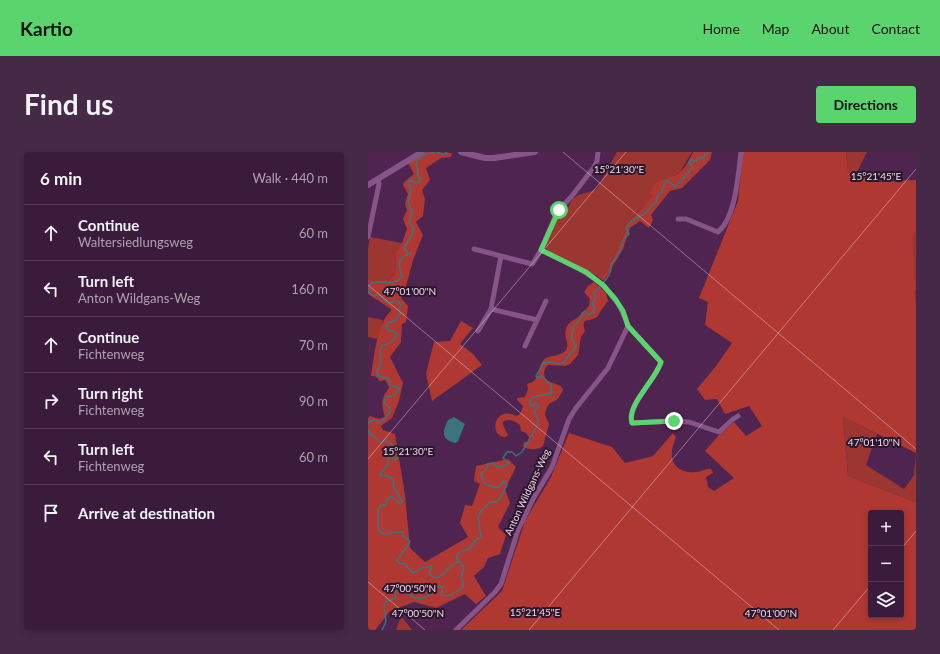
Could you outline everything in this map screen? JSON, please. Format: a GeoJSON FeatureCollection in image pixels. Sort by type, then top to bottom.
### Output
{"type":"FeatureCollection","features":[{"type":"Feature","properties":{"kind":"street"},"geometry":{"type":"LineString","coordinates":[[368,185],[422,152]]}},
{"type":"Feature","properties":{"kind":"street"},"geometry":{"type":"LineString","coordinates":[[461,152],[485,158],[494,158],[506,154],[535,152]]}},
{"type":"Feature","properties":{"kind":"street"},"geometry":{"type":"LineString","coordinates":[[474,249],[532,264],[541,250],[559,210],[572,196],[594,167],[597,161],[598,152]]}},
{"type":"Feature","properties":{"kind":"street"},"geometry":{"type":"LineString","coordinates":[[678,219],[686,219],[718,232],[724,228],[731,213],[741,152]]}},
{"type":"Feature","properties":{"kind":"street"},"geometry":{"type":"LineString","coordinates":[[368,237],[379,184],[378,179]]}},
{"type":"Feature","properties":{"kind":"street"},"geometry":{"type":"LineString","coordinates":[[541,250],[586,272],[603,285],[623,311],[628,326],[661,362],[633,409],[631,417],[632,423],[674,421],[689,422],[719,432],[738,416]]}},
{"type":"Feature","properties":{"kind":"street"},"geometry":{"type":"LineString","coordinates":[[478,331],[491,309],[501,256]]}},
{"type":"Feature","properties":{"kind":"street"},"geometry":{"type":"LineString","coordinates":[[525,346],[546,301]]}},
{"type":"Feature","properties":{"kind":"street"},"geometry":{"type":"LineString","coordinates":[[491,309],[537,320]]}},
{"type":"Feature","properties":{"kind":"street","name":"Anton Wildgans-Weg"},"geometry":{"type":"LineString","coordinates":[[456,630],[495,592],[501,584],[518,530],[533,498],[552,466],[569,419],[608,368],[628,326]]}},
{"type":"Feature","properties":{"kind":"shaded area"},"geometry":{"type":"Polygon","coordinates":[[[426,152],[452,153],[451,157],[441,158],[426,168],[430,180],[422,190],[425,199],[423,216],[416,222],[423,235],[413,260],[404,294],[401,298],[408,306],[406,322],[402,324],[401,342],[390,357],[403,383],[399,401],[392,418],[381,426],[383,430],[395,434],[405,495],[410,548],[425,562],[468,537],[460,523],[465,505],[472,506],[480,484],[474,481],[476,466],[508,459],[516,467],[505,489],[510,503],[498,527],[506,535],[500,554],[488,558],[484,567],[474,576],[486,596],[476,604],[465,594],[436,608],[414,602],[390,611],[375,630],[368,630],[368,418],[370,416],[379,419],[385,417],[383,401],[384,395],[389,387],[385,380],[380,381],[375,376],[371,376],[379,332],[382,323],[391,309],[368,294],[368,281],[388,281],[395,274],[396,252],[402,243],[407,229],[403,219],[407,210],[405,204],[408,194],[403,185],[404,182],[414,174],[408,163],[426,152]]]}},
{"type":"Feature","properties":{"kind":"shaded area"},"geometry":{"type":"Polygon","coordinates":[[[617,152],[692,152],[680,172],[652,196],[648,204],[637,212],[631,219],[607,271],[602,275],[597,276],[548,251],[545,245],[557,218],[565,213],[574,198],[597,188],[617,152]]]}},
{"type":"Feature","properties":{"kind":"shaded area"},"geometry":{"type":"Polygon","coordinates":[[[693,152],[712,152],[710,160],[682,188],[670,191],[651,215],[653,220],[649,228],[640,221],[630,228],[623,249],[604,281],[597,276],[602,275],[607,271],[631,219],[650,200],[652,196],[650,193],[653,187],[660,181],[681,171],[693,152]]]}},
{"type":"Feature","properties":{"kind":"shaded area"},"geometry":{"type":"Polygon","coordinates":[[[743,152],[846,152],[848,171],[876,182],[916,180],[916,232],[913,235],[916,306],[916,453],[843,417],[848,476],[916,502],[916,630],[461,630],[502,591],[525,521],[551,477],[569,433],[612,447],[625,463],[653,456],[673,433],[676,437],[672,448],[672,457],[678,468],[686,472],[698,472],[711,469],[713,473],[706,477],[708,487],[714,491],[734,478],[705,451],[718,436],[734,422],[746,436],[762,426],[749,406],[725,414],[717,399],[705,400],[697,389],[732,343],[705,325],[708,302],[699,298],[738,201],[743,152]]]}},
{"type":"Feature","properties":{"kind":"shaded area"},"geometry":{"type":"Polygon","coordinates":[[[846,152],[867,152],[856,174],[848,171],[846,152]]]}},
{"type":"Feature","properties":{"kind":"shaded area"},"geometry":{"type":"Polygon","coordinates":[[[916,232],[916,291],[915,291],[913,235],[916,232]]]}},
{"type":"Feature","properties":{"kind":"shaded area"},"geometry":{"type":"Polygon","coordinates":[[[370,237],[402,243],[396,252],[395,274],[388,281],[368,281],[368,248],[370,237]]]}},
{"type":"Feature","properties":{"kind":"shaded area"},"geometry":{"type":"Polygon","coordinates":[[[594,282],[606,293],[608,301],[597,317],[584,322],[585,331],[581,337],[578,355],[570,364],[565,366],[548,365],[544,372],[545,380],[561,386],[563,390],[558,399],[549,404],[546,410],[545,415],[549,424],[543,446],[533,449],[523,447],[524,442],[528,442],[530,439],[526,433],[521,431],[520,425],[512,420],[503,422],[508,435],[506,437],[501,436],[497,433],[495,428],[498,418],[502,414],[517,416],[520,414],[523,406],[517,398],[525,397],[528,389],[527,384],[536,379],[543,361],[546,358],[566,350],[567,345],[565,332],[567,327],[569,323],[589,306],[590,299],[584,292],[588,286],[594,282]]]}},
{"type":"Feature","properties":{"kind":"shaded area"},"geometry":{"type":"Polygon","coordinates":[[[368,317],[383,320],[378,339],[368,337],[368,317]]]}},
{"type":"Feature","properties":{"kind":"shaded area"},"geometry":{"type":"Polygon","coordinates":[[[461,321],[473,328],[460,344],[473,354],[482,365],[432,401],[426,374],[434,342],[450,341],[461,321]]]}},
{"type":"Feature","properties":{"kind":"shaded area"},"geometry":{"type":"Polygon","coordinates":[[[454,417],[465,424],[456,443],[445,438],[444,435],[448,420],[454,417]]]}},
{"type":"Feature","properties":{"kind":"shaded area"},"geometry":{"type":"Polygon","coordinates":[[[843,417],[877,434],[866,465],[904,489],[914,475],[916,453],[916,502],[848,476],[843,417]]]}},
{"type":"Feature","properties":{"kind":"shaded area"},"geometry":{"type":"Polygon","coordinates":[[[401,616],[412,630],[396,630],[401,616]]]}},
{"type":"Feature","properties":{"kind":"waterway"},"geometry":{"type":"LineString","coordinates":[[368,425],[370,421],[375,420],[380,422],[383,420],[390,412],[389,407],[384,403],[386,397],[392,396],[398,392],[399,388],[390,385],[389,379],[378,376],[377,371],[381,363],[380,351],[383,345],[392,342],[397,334],[386,328],[388,323],[396,320],[400,313],[399,309],[401,305],[398,301],[388,303],[378,294],[373,296],[369,292],[369,284],[378,282],[393,282],[402,277],[400,260],[409,254],[404,248],[413,233],[413,226],[409,223],[412,212],[408,203],[411,190],[409,184],[410,180],[419,183],[420,179],[417,174],[417,160],[427,154],[435,152]]}},
{"type":"Feature","properties":{"kind":"waterway"},"geometry":{"type":"LineString","coordinates":[[437,152],[444,155],[447,152]]}},
{"type":"Feature","properties":{"kind":"waterway"},"geometry":{"type":"LineString","coordinates":[[459,561],[456,557],[458,553],[469,549],[477,539],[481,537],[478,517],[482,510],[491,502],[497,501],[503,494],[507,485],[504,481],[497,488],[485,484],[481,474],[487,468],[487,464],[493,463],[497,467],[507,465],[509,463],[503,458],[507,452],[512,452],[516,456],[522,452],[537,426],[538,420],[534,411],[539,406],[536,403],[532,406],[530,405],[531,398],[551,394],[551,385],[542,376],[537,378],[536,376],[544,362],[559,364],[564,362],[576,346],[571,338],[574,326],[580,320],[582,313],[585,311],[588,315],[593,312],[595,308],[592,304],[596,298],[594,293],[608,276],[611,264],[620,252],[623,240],[629,234],[626,229],[631,221],[643,215],[656,202],[658,195],[662,192],[667,180],[675,187],[692,167],[689,162],[692,159],[695,162],[700,157],[703,158],[708,152]]}},
{"type":"Feature","properties":{"kind":"waterway"},"geometry":{"type":"LineString","coordinates":[[368,429],[369,433],[379,442],[389,441],[399,455],[395,460],[392,456],[388,458],[388,464],[380,475],[390,477],[394,481],[393,486],[402,501],[400,504],[391,496],[387,500],[386,505],[382,505],[378,509],[379,531],[384,534],[403,532],[403,536],[410,541],[397,560],[399,563],[405,564],[413,573],[422,568],[432,566],[429,574],[435,577],[441,576],[452,565],[459,561],[464,567],[461,577],[463,587],[450,596],[441,595],[443,587],[438,586],[424,598],[413,597],[399,588],[396,592],[395,598],[386,602],[384,606],[386,622],[382,630]]}},
{"type":"Feature","properties":{"kind":"route"},"geometry":{"type":"LineString","coordinates":[[559,210],[555,215],[541,250],[586,272],[603,285],[623,311],[628,326],[661,362],[633,409],[631,417],[632,423],[674,421]]}}]}
